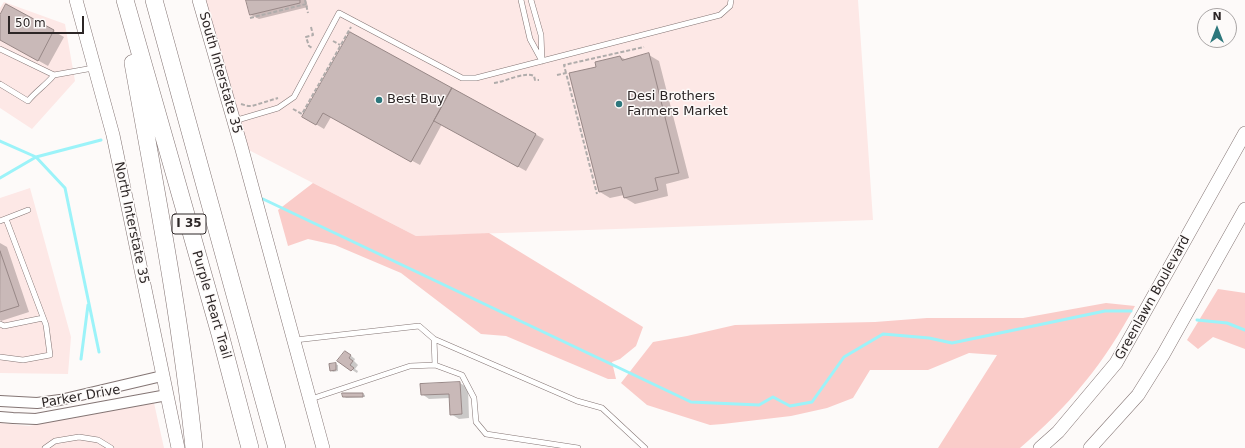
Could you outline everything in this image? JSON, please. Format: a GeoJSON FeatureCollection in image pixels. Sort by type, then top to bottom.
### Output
{"type":"FeatureCollection","features":[{"type":"Feature","properties":{"kind":"highway"},"geometry":{"type":"LineString","coordinates":[[122,0],[168,259],[190,406],[194,448]]}},
{"type":"Feature","properties":{"kind":"highway","name":"Purple Heart Trail"},"geometry":{"type":"LineString","coordinates":[[125,0],[220,334],[250,448]]}},
{"type":"Feature","properties":{"kind":"highway","name":"Purple Heart Trail"},"geometry":{"type":"LineString","coordinates":[[154,0],[277,448]]}},
{"type":"Feature","properties":{"kind":"highway"},"geometry":{"type":"LineString","coordinates":[[270,420],[280,448]]}},
{"type":"Feature","properties":{"kind":"main road","name":"North Interstate 35"},"geometry":{"type":"LineString","coordinates":[[76,0],[113,135],[178,448]]}},
{"type":"Feature","properties":{"kind":"main road","name":"South Interstate 35"},"geometry":{"type":"LineString","coordinates":[[199,0],[294,340]]}},
{"type":"Feature","properties":{"kind":"main road","name":"Greenlawn Boulevard"},"geometry":{"type":"LineString","coordinates":[[1040,448],[1058,432],[1116,363],[1245,133]]}},
{"type":"Feature","properties":{"kind":"main road"},"geometry":{"type":"LineString","coordinates":[[1090,448],[1138,395],[1163,355],[1245,209]]}},
{"type":"Feature","properties":{"kind":"main road"},"geometry":{"type":"LineString","coordinates":[[294,340],[324,448]]}},
{"type":"Feature","properties":{"kind":"street","name":"Parker Drive"},"geometry":{"type":"LineString","coordinates":[[0,401],[37,403],[60,400],[162,376]]}},
{"type":"Feature","properties":{"kind":"street","name":"Parker Drive"},"geometry":{"type":"LineString","coordinates":[[0,417],[36,419],[167,395]]}},
{"type":"Feature","properties":{"kind":"lane"},"geometry":{"type":"LineString","coordinates":[[521,0],[530,39],[542,61]]}},
{"type":"Feature","properties":{"kind":"lane"},"geometry":{"type":"LineString","coordinates":[[531,0],[541,35],[542,61]]}},
{"type":"Feature","properties":{"kind":"lane"},"geometry":{"type":"LineString","coordinates":[[234,121],[278,108],[294,97],[339,13],[462,78],[476,78],[720,15],[730,6],[731,0]]}},
{"type":"Feature","properties":{"kind":"lane"},"geometry":{"type":"LineString","coordinates":[[0,49],[54,75]]}},
{"type":"Feature","properties":{"kind":"lane"},"geometry":{"type":"LineString","coordinates":[[0,84],[28,101],[35,92],[54,75],[94,68]]}},
{"type":"Feature","properties":{"kind":"lane"},"geometry":{"type":"LineString","coordinates":[[0,221],[28,210]]}},
{"type":"Feature","properties":{"kind":"lane"},"geometry":{"type":"LineString","coordinates":[[0,357],[23,360],[50,355],[46,325],[6,219]]}},
{"type":"Feature","properties":{"kind":"lane"},"geometry":{"type":"LineString","coordinates":[[0,324],[4,326],[43,318]]}},
{"type":"Feature","properties":{"kind":"lane"},"geometry":{"type":"LineString","coordinates":[[294,340],[419,326],[434,339],[577,401],[602,408],[645,448]]}},
{"type":"Feature","properties":{"kind":"lane"},"geometry":{"type":"LineString","coordinates":[[434,339],[435,365]]}},
{"type":"Feature","properties":{"kind":"lane"},"geometry":{"type":"LineString","coordinates":[[310,399],[410,366],[435,365],[462,375],[474,398],[476,422],[486,434],[578,448]]}},
{"type":"Feature","properties":{"kind":"lane"},"geometry":{"type":"LineString","coordinates":[[45,448],[55,441],[79,437],[98,440],[111,448]]}},
{"type":"Feature","properties":{"kind":"path"},"geometry":{"type":"LineString","coordinates":[[305,0],[308,13]]}},
{"type":"Feature","properties":{"kind":"path"},"geometry":{"type":"LineString","coordinates":[[250,18],[306,4]]}},
{"type":"Feature","properties":{"kind":"path"},"geometry":{"type":"LineString","coordinates":[[311,27],[313,35],[306,37],[309,46],[312,48]]}},
{"type":"Feature","properties":{"kind":"path"},"geometry":{"type":"LineString","coordinates":[[293,108],[302,114],[350,27],[356,30]]}},
{"type":"Feature","properties":{"kind":"path"},"geometry":{"type":"LineString","coordinates":[[333,41],[340,45]]}},
{"type":"Feature","properties":{"kind":"path"},"geometry":{"type":"LineString","coordinates":[[597,194],[564,66],[644,47]]}},
{"type":"Feature","properties":{"kind":"path"},"geometry":{"type":"LineString","coordinates":[[557,75],[566,73]]}},
{"type":"Feature","properties":{"kind":"path"},"geometry":{"type":"LineString","coordinates":[[494,82],[529,74],[534,76],[535,80],[539,80]]}},
{"type":"Feature","properties":{"kind":"path"},"geometry":{"type":"LineString","coordinates":[[241,104],[252,106],[283,96]]}},
{"type":"Feature","properties":{"kind":"shaded area"},"geometry":{"type":"Polygon","coordinates":[[[199,0],[858,0],[873,220],[416,236],[241,146],[199,0]]]}},
{"type":"Feature","properties":{"kind":"shaded area"},"geometry":{"type":"Polygon","coordinates":[[[4,2],[65,24],[75,81],[32,129],[0,108],[0,8],[4,2]]]}},
{"type":"Feature","properties":{"kind":"shaded area"},"geometry":{"type":"Polygon","coordinates":[[[313,183],[416,236],[489,233],[643,327],[636,346],[620,359],[612,362],[616,379],[608,379],[506,336],[481,334],[401,273],[335,245],[308,239],[288,246],[278,210],[313,183]]]}},
{"type":"Feature","properties":{"kind":"shaded area"},"geometry":{"type":"Polygon","coordinates":[[[30,188],[71,337],[68,374],[0,373],[0,198],[30,188]]]}},
{"type":"Feature","properties":{"kind":"shaded area"},"geometry":{"type":"Polygon","coordinates":[[[1218,289],[1245,293],[1245,349],[1213,337],[1198,349],[1187,340],[1218,289]]]}},
{"type":"Feature","properties":{"kind":"shaded area"},"geometry":{"type":"Polygon","coordinates":[[[1106,303],[1135,306],[1111,346],[1084,383],[1054,417],[1020,448],[938,448],[997,355],[969,353],[928,370],[870,370],[853,398],[827,408],[791,416],[710,425],[647,405],[621,383],[653,342],[735,325],[875,322],[927,318],[1023,318],[1106,303]]]}},
{"type":"Feature","properties":{"kind":"shaded area"},"geometry":{"type":"Polygon","coordinates":[[[154,403],[164,448],[0,448],[0,423],[29,426],[154,403]]]}},
{"type":"Feature","properties":{"kind":"building"},"geometry":{"type":"Polygon","coordinates":[[[246,0],[300,0],[300,3],[250,15],[246,0]]]}},
{"type":"Feature","properties":{"kind":"building"},"geometry":{"type":"Polygon","coordinates":[[[6,4],[54,30],[38,61],[0,40],[0,15],[6,4]]]}},
{"type":"Feature","properties":{"kind":"building","name":"Best Buy"},"geometry":{"type":"Polygon","coordinates":[[[350,32],[452,88],[411,162],[323,113],[316,125],[302,117],[350,32]]]}},
{"type":"Feature","properties":{"kind":"building","name":"Desi Brothers Farmers Market"},"geometry":{"type":"Polygon","coordinates":[[[649,53],[679,173],[655,178],[658,190],[624,198],[621,187],[599,192],[569,73],[596,67],[595,62],[620,56],[622,60],[649,53]]]}},
{"type":"Feature","properties":{"kind":"building"},"geometry":{"type":"Polygon","coordinates":[[[452,88],[536,134],[518,167],[434,121],[452,88]]]}},
{"type":"Feature","properties":{"kind":"building"},"geometry":{"type":"Polygon","coordinates":[[[0,251],[19,306],[0,312],[0,251]]]}},
{"type":"Feature","properties":{"kind":"building"},"geometry":{"type":"Polygon","coordinates":[[[345,351],[351,355],[349,358],[353,361],[350,365],[354,368],[351,371],[337,361],[345,351]]]}},
{"type":"Feature","properties":{"kind":"building"},"geometry":{"type":"Polygon","coordinates":[[[336,363],[336,370],[330,371],[329,364],[336,363]]]}},
{"type":"Feature","properties":{"kind":"building"},"geometry":{"type":"Polygon","coordinates":[[[460,382],[462,414],[450,415],[449,394],[421,395],[420,384],[460,382]]]}},
{"type":"Feature","properties":{"kind":"building"},"geometry":{"type":"Polygon","coordinates":[[[342,393],[363,393],[363,397],[343,397],[342,393]]]}},
{"type":"Feature","properties":{"kind":"waterway"},"geometry":{"type":"LineString","coordinates":[[0,141],[36,157],[101,140]]}},
{"type":"Feature","properties":{"kind":"waterway"},"geometry":{"type":"LineString","coordinates":[[0,178],[36,157],[65,188],[99,352]]}},
{"type":"Feature","properties":{"kind":"waterway"},"geometry":{"type":"LineString","coordinates":[[263,199],[691,402],[759,405],[773,397],[790,406],[812,402],[844,357],[883,334],[929,338],[952,343],[1105,311],[1131,311]]}},
{"type":"Feature","properties":{"kind":"waterway"},"geometry":{"type":"LineString","coordinates":[[81,359],[88,305]]}},
{"type":"Feature","properties":{"kind":"waterway"},"geometry":{"type":"LineString","coordinates":[[1197,320],[1227,323],[1245,330]]}},
{"type":"Feature","properties":{"kind":"place","name":"Best Buy"},"geometry":{"type":"Point","coordinates":[379,100]}},
{"type":"Feature","properties":{"kind":"place","name":"Desi Brothers Farmers Market"},"geometry":{"type":"Point","coordinates":[619,104]}}]}
